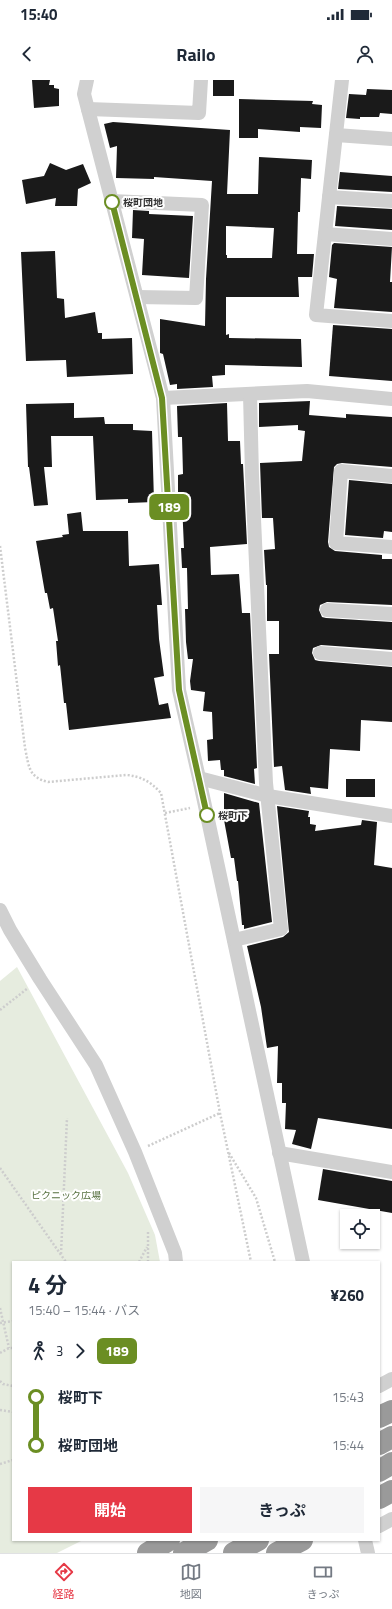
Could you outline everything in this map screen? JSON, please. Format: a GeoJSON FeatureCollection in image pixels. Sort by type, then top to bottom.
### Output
{"type":"FeatureCollection","features":[{"type":"Feature","properties":{"kind":"highway"},"geometry":{"type":"LineString","coordinates":[[380,1417],[392,1411]]}},
{"type":"Feature","properties":{"kind":"highway"},"geometry":{"type":"LineString","coordinates":[[380,1443],[392,1437]]}},
{"type":"Feature","properties":{"kind":"highway"},"geometry":{"type":"LineString","coordinates":[[380,1470],[392,1463]]}},
{"type":"Feature","properties":{"kind":"highway"},"geometry":{"type":"LineString","coordinates":[[380,1497],[392,1491]]}},
{"type":"Feature","properties":{"kind":"highway"},"geometry":{"type":"LineString","coordinates":[[148,1553],[167,1541]]}},
{"type":"Feature","properties":{"kind":"highway"},"geometry":{"type":"LineString","coordinates":[[184,1553],[205,1541]]}},
{"type":"Feature","properties":{"kind":"highway"},"geometry":{"type":"LineString","coordinates":[[234,1553],[256,1541]]}},
{"type":"Feature","properties":{"kind":"highway"},"geometry":{"type":"LineString","coordinates":[[277,1553],[300,1541]]}},
{"type":"Feature","properties":{"kind":"street"},"geometry":{"type":"LineString","coordinates":[[87,80],[84,94],[162,398],[179,690],[200,778],[279,1153],[304,1261]]}},
{"type":"Feature","properties":{"kind":"street"},"geometry":{"type":"LineString","coordinates":[[88,109],[199,113],[201,80]]}},
{"type":"Feature","properties":{"kind":"street"},"geometry":{"type":"LineString","coordinates":[[342,80],[316,315],[392,321]]}},
{"type":"Feature","properties":{"kind":"street"},"geometry":{"type":"LineString","coordinates":[[336,135],[392,138]]}},
{"type":"Feature","properties":{"kind":"street"},"geometry":{"type":"LineString","coordinates":[[329,197],[392,201]]}},
{"type":"Feature","properties":{"kind":"street"},"geometry":{"type":"LineString","coordinates":[[111,201],[202,205],[196,298],[136,297]]}},
{"type":"Feature","properties":{"kind":"street"},"geometry":{"type":"LineString","coordinates":[[325,234],[392,239]]}},
{"type":"Feature","properties":{"kind":"street"},"geometry":{"type":"LineString","coordinates":[[162,398],[307,391],[392,399]]}},
{"type":"Feature","properties":{"kind":"street"},"geometry":{"type":"LineString","coordinates":[[234,940],[281,929],[268,796],[253,491],[250,394]]}},
{"type":"Feature","properties":{"kind":"street"},"geometry":{"type":"LineString","coordinates":[[392,476],[341,471],[336,543],[392,547]]}},
{"type":"Feature","properties":{"kind":"street"},"geometry":{"type":"LineString","coordinates":[[327,610],[392,614]]}},
{"type":"Feature","properties":{"kind":"street"},"geometry":{"type":"LineString","coordinates":[[320,653],[392,659]]}},
{"type":"Feature","properties":{"kind":"street"},"geometry":{"type":"LineString","coordinates":[[200,778],[268,796],[392,816]]}},
{"type":"Feature","properties":{"kind":"street"},"geometry":{"type":"LineString","coordinates":[[0,910],[10,930],[40,979],[96,1065],[135,1152],[175,1253],[176,1261]]}},
{"type":"Feature","properties":{"kind":"street"},"geometry":{"type":"LineString","coordinates":[[279,1153],[392,1172]]}},
{"type":"Feature","properties":{"kind":"street"},"geometry":{"type":"LineString","coordinates":[[380,1385],[392,1379]]}},
{"type":"Feature","properties":{"kind":"street"},"geometry":{"type":"LineString","coordinates":[[380,1525],[392,1519]]}},
{"type":"Feature","properties":{"kind":"street"},"geometry":{"type":"LineString","coordinates":[[235,1541],[240,1553]]}},
{"type":"Feature","properties":{"kind":"street"},"geometry":{"type":"LineString","coordinates":[[365,1541],[368,1553]]}},
{"type":"Feature","properties":{"kind":"street"},"geometry":{"type":"LineString","coordinates":[[365,1541],[365,1553]]}},
{"type":"Feature","properties":{"kind":"path"},"geometry":{"type":"LineString","coordinates":[[0,546],[25,748],[30,769],[37,779],[48,782],[137,775],[150,782],[161,793],[220,1113],[251,1261]]}},
{"type":"Feature","properties":{"kind":"path"},"geometry":{"type":"LineString","coordinates":[[165,813],[205,805]]}},
{"type":"Feature","properties":{"kind":"path"},"geometry":{"type":"LineString","coordinates":[[0,1010],[40,979]]}},
{"type":"Feature","properties":{"kind":"path"},"geometry":{"type":"LineString","coordinates":[[135,1152],[220,1113]]}},
{"type":"Feature","properties":{"kind":"path"},"geometry":{"type":"LineString","coordinates":[[60,1254],[67,1118]]}},
{"type":"Feature","properties":{"kind":"path"},"geometry":{"type":"LineString","coordinates":[[228,1151],[256,1198],[275,1261]]}},
{"type":"Feature","properties":{"kind":"path"},"geometry":{"type":"LineString","coordinates":[[0,1168],[65,1261]]}},
{"type":"Feature","properties":{"kind":"path"},"geometry":{"type":"LineString","coordinates":[[140,1261],[148,1245]]}},
{"type":"Feature","properties":{"kind":"path"},"geometry":{"type":"LineString","coordinates":[[0,1308],[9,1348],[0,1353]]}},
{"type":"Feature","properties":{"kind":"path"},"geometry":{"type":"LineString","coordinates":[[0,1323],[12,1321]]}},
{"type":"Feature","properties":{"kind":"path"},"geometry":{"type":"LineString","coordinates":[[0,1380],[4,1384],[12,1386]]}},
{"type":"Feature","properties":{"kind":"path"},"geometry":{"type":"LineString","coordinates":[[0,1410],[12,1412]]}},
{"type":"Feature","properties":{"kind":"path"},"geometry":{"type":"LineString","coordinates":[[0,1464],[12,1460]]}},
{"type":"Feature","properties":{"kind":"green space","name":"ピクニック広場"},"geometry":{"type":"Polygon","coordinates":[[[17,967],[128,1173],[155,1235],[160,1261],[12,1261],[12,1541],[81,1541],[57,1553],[0,1553],[0,981],[17,967]]]}},
{"type":"Feature","properties":{"kind":"building"},"geometry":{"type":"Polygon","coordinates":[[[32,80],[50,80],[49,85],[54,85],[54,88],[59,89],[59,106],[34,108],[32,80]]]}},
{"type":"Feature","properties":{"kind":"building"},"geometry":{"type":"Polygon","coordinates":[[[213,80],[234,80],[234,96],[213,96],[213,80]]]}},
{"type":"Feature","properties":{"kind":"building"},"geometry":{"type":"Polygon","coordinates":[[[367,89],[392,90],[392,114],[380,113],[379,117],[360,117],[360,119],[346,118],[349,94],[366,95],[367,89]]]}},
{"type":"Feature","properties":{"kind":"building"},"geometry":{"type":"Polygon","coordinates":[[[239,99],[313,101],[312,104],[322,105],[321,128],[300,127],[300,132],[258,129],[258,138],[239,138],[239,99]]]}},
{"type":"Feature","properties":{"kind":"building"},"geometry":{"type":"Polygon","coordinates":[[[113,122],[230,130],[227,194],[258,194],[259,157],[312,160],[311,179],[301,178],[300,212],[298,212],[297,254],[314,254],[312,277],[298,277],[299,297],[226,297],[226,335],[229,334],[229,338],[301,339],[302,367],[225,365],[225,375],[212,376],[213,387],[177,389],[177,384],[170,385],[163,354],[160,353],[160,319],[205,326],[206,279],[212,181],[154,177],[154,179],[116,178],[117,146],[110,148],[104,124],[113,122]],[[226,226],[227,258],[272,258],[274,228],[226,226]]]}},
{"type":"Feature","properties":{"kind":"building"},"geometry":{"type":"Polygon","coordinates":[[[50,163],[66,170],[83,164],[91,183],[78,189],[77,206],[55,206],[56,198],[26,204],[22,180],[44,176],[50,163]]]}},
{"type":"Feature","properties":{"kind":"building"},"geometry":{"type":"Polygon","coordinates":[[[340,172],[392,176],[392,192],[338,189],[340,172]]]}},
{"type":"Feature","properties":{"kind":"building"},"geometry":{"type":"Polygon","coordinates":[[[337,206],[392,209],[392,230],[335,226],[337,206]]]}},
{"type":"Feature","properties":{"kind":"building"},"geometry":{"type":"Polygon","coordinates":[[[133,210],[149,211],[149,214],[193,216],[189,278],[142,275],[144,239],[132,238],[133,210]]]}},
{"type":"Feature","properties":{"kind":"building"},"geometry":{"type":"Polygon","coordinates":[[[334,243],[392,247],[390,282],[392,282],[392,312],[334,308],[337,279],[329,277],[332,245],[334,243]]]}},
{"type":"Feature","properties":{"kind":"building"},"geometry":{"type":"Polygon","coordinates":[[[55,251],[57,298],[64,299],[65,318],[95,312],[98,333],[102,333],[102,339],[132,338],[133,374],[67,377],[66,360],[26,361],[21,252],[55,251]]]}},
{"type":"Feature","properties":{"kind":"building"},"geometry":{"type":"Polygon","coordinates":[[[333,325],[392,329],[392,381],[329,376],[333,325]]]}},
{"type":"Feature","properties":{"kind":"building"},"geometry":{"type":"Polygon","coordinates":[[[310,401],[309,415],[346,418],[346,414],[392,417],[392,467],[342,463],[337,464],[334,467],[328,542],[329,547],[335,551],[382,555],[382,559],[392,559],[392,605],[327,602],[320,605],[319,610],[322,617],[326,618],[392,622],[392,650],[321,645],[313,648],[312,653],[315,660],[319,661],[392,667],[392,722],[361,720],[360,751],[330,749],[328,789],[310,787],[311,794],[285,790],[282,766],[274,767],[269,654],[279,654],[279,621],[267,621],[267,585],[264,550],[275,549],[273,518],[262,518],[260,463],[302,461],[305,431],[298,430],[298,425],[259,427],[259,403],[310,401]]]}},
{"type":"Feature","properties":{"kind":"building"},"geometry":{"type":"Polygon","coordinates":[[[74,403],[74,418],[104,417],[105,424],[133,424],[133,430],[152,431],[154,502],[128,503],[128,499],[96,500],[93,436],[51,436],[52,467],[44,467],[48,505],[34,506],[28,467],[26,404],[74,403]]]}},
{"type":"Feature","properties":{"kind":"building"},"geometry":{"type":"Polygon","coordinates":[[[227,403],[228,441],[240,441],[241,464],[243,464],[247,544],[210,547],[211,575],[239,574],[242,613],[250,613],[257,768],[254,769],[255,784],[224,776],[224,770],[221,770],[220,760],[208,761],[207,740],[213,739],[212,712],[203,711],[205,692],[191,690],[190,681],[193,659],[188,659],[186,642],[185,609],[188,609],[187,568],[182,568],[181,548],[184,548],[182,503],[178,503],[178,475],[183,474],[182,437],[178,437],[177,406],[227,403]]]}},
{"type":"Feature","properties":{"kind":"building"},"geometry":{"type":"Polygon","coordinates":[[[349,480],[392,484],[392,532],[384,531],[383,538],[345,535],[349,480]]]}},
{"type":"Feature","properties":{"kind":"building"},"geometry":{"type":"Polygon","coordinates":[[[81,512],[83,531],[128,531],[129,566],[159,564],[162,605],[157,605],[159,639],[164,676],[154,678],[159,705],[168,703],[171,718],[69,730],[66,703],[64,703],[60,665],[58,666],[56,641],[58,641],[53,608],[50,609],[47,593],[45,593],[36,541],[63,537],[62,535],[69,534],[67,514],[81,512]]]}},
{"type":"Feature","properties":{"kind":"building"},"geometry":{"type":"Polygon","coordinates":[[[346,779],[375,779],[375,797],[346,797],[346,779]]]}},
{"type":"Feature","properties":{"kind":"building"},"geometry":{"type":"Polygon","coordinates":[[[224,793],[259,803],[272,922],[244,929],[244,925],[242,925],[238,881],[234,858],[231,858],[224,820],[224,793]]]}},
{"type":"Feature","properties":{"kind":"building"},"geometry":{"type":"Polygon","coordinates":[[[277,806],[309,811],[308,817],[310,817],[310,824],[316,825],[315,831],[361,825],[362,820],[377,822],[374,865],[392,868],[392,1129],[318,1118],[311,1149],[292,1144],[296,1130],[285,1129],[286,1103],[282,1103],[282,1083],[277,1083],[278,1046],[267,1048],[261,1007],[247,946],[283,937],[289,932],[277,806]]]}},
{"type":"Feature","properties":{"kind":"building"},"geometry":{"type":"Polygon","coordinates":[[[323,1169],[392,1181],[392,1213],[380,1211],[380,1209],[369,1209],[318,1200],[323,1169]]]}},
{"type":"Feature","properties":{"kind":"bus line","name":"189"},"geometry":{"type":"LineString","coordinates":[[112,202],[162,398],[179,690],[200,778],[207,815]]}},
{"type":"Feature","properties":{"kind":"place","name":"桜町団地"},"geometry":{"type":"Point","coordinates":[112,202]}},
{"type":"Feature","properties":{"kind":"place","name":"桜町下"},"geometry":{"type":"Point","coordinates":[207,815]}}]}
